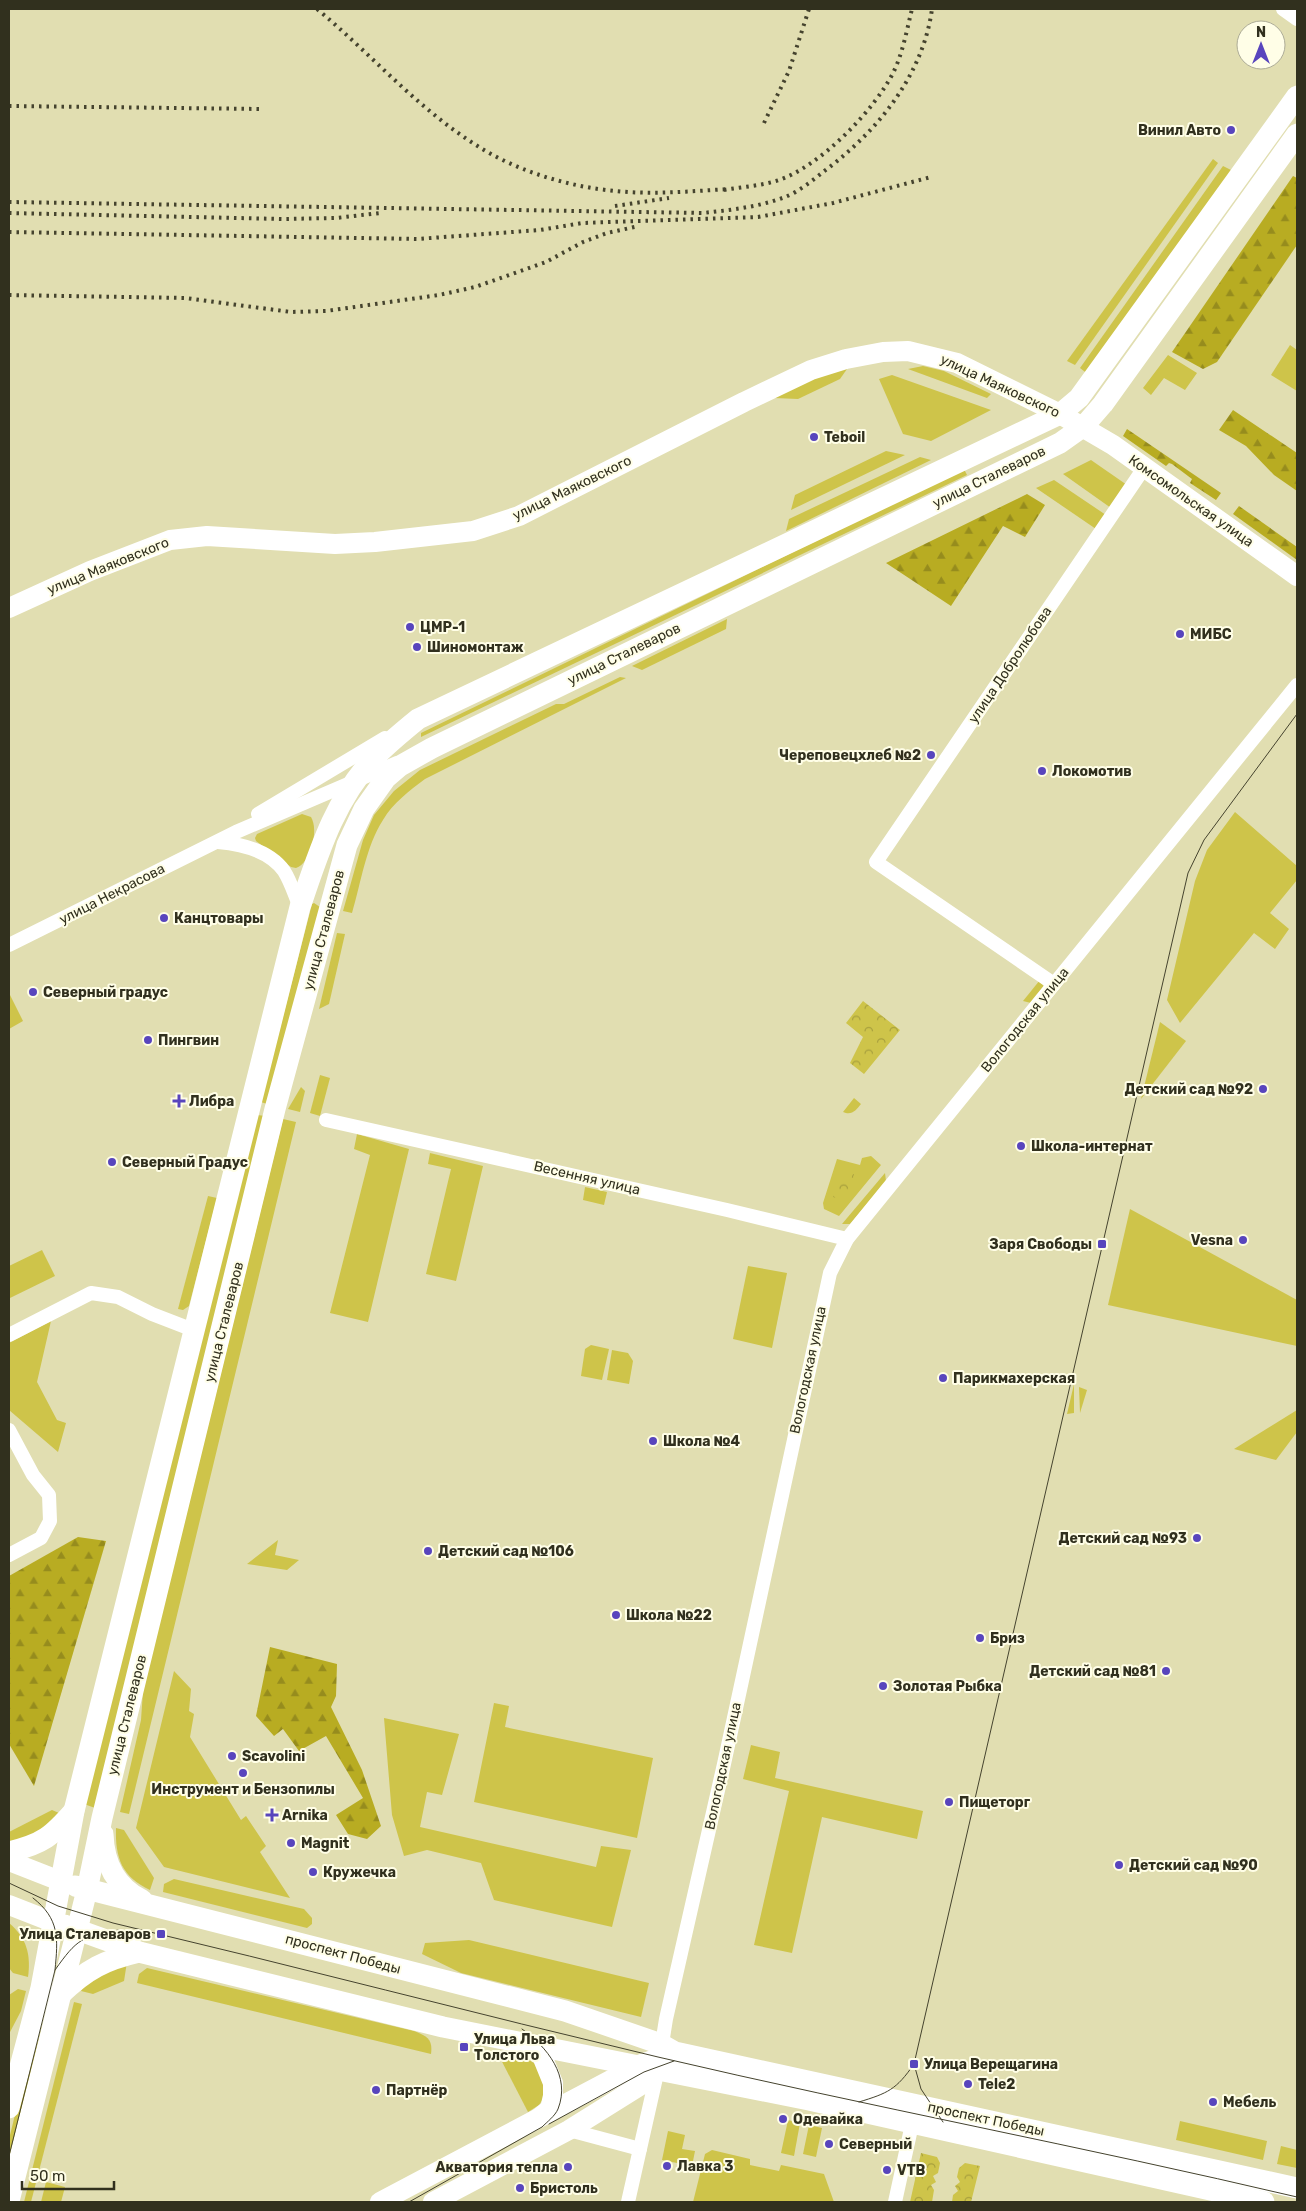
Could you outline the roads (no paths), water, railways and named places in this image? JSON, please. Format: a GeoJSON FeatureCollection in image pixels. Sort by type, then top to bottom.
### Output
{"type":"FeatureCollection","features":[{"type":"Feature","properties":{"kind":"main road","name":"улица Сталеваров"},"geometry":{"type":"LineString","coordinates":[[9,2108],[41,1988],[55,1923],[60,1881],[74,1811],[196,1331],[300,907],[324,838],[342,801],[356,779],[388,744],[418,719],[1060,414],[1079,398],[1297,97]]}},
{"type":"Feature","properties":{"kind":"main road","name":"улица Сталеваров"},"geometry":{"type":"LineString","coordinates":[[9,2201],[87,1890],[102,1818],[276,1109],[347,845],[364,809],[386,778],[400,766],[432,748],[1060,443],[1084,426],[1103,404],[1297,134]]}},
{"type":"Feature","properties":{"kind":"main road","name":"улица Маяковского"},"geometry":{"type":"LineString","coordinates":[[9,608],[90,570],[170,540],[207,536],[298,543],[345,543],[394,540],[473,531],[520,516],[751,398],[811,370],[846,359],[884,352],[908,351],[957,363],[1084,426]]}},
{"type":"Feature","properties":{"kind":"main road","name":"Комсомольская улица"},"geometry":{"type":"LineString","coordinates":[[1084,426],[1297,576]]}},
{"type":"Feature","properties":{"kind":"main road"},"geometry":{"type":"LineString","coordinates":[[9,1852],[25,1848],[52,1835],[74,1811]]}},
{"type":"Feature","properties":{"kind":"main road"},"geometry":{"type":"LineString","coordinates":[[102,1818],[103,1849],[111,1873],[131,1894],[152,1905]]}},
{"type":"Feature","properties":{"kind":"main road","name":"проспект Победы"},"geometry":{"type":"LineString","coordinates":[[9,1861],[87,1890],[565,2011],[604,2024],[659,2057]]}},
{"type":"Feature","properties":{"kind":"main road","name":"проспект Победы"},"geometry":{"type":"LineString","coordinates":[[9,1905],[139,1952],[443,2026],[591,2057],[659,2057],[914,2114],[1264,2202]]}},
{"type":"Feature","properties":{"kind":"main road"},"geometry":{"type":"LineString","coordinates":[[61,1994],[82,1974],[107,1960],[139,1952]]}},
{"type":"Feature","properties":{"kind":"main road"},"geometry":{"type":"LineString","coordinates":[[591,2057],[600,2055],[608,2047],[609,2032],[604,2024]]}},
{"type":"Feature","properties":{"kind":"main road"},"geometry":{"type":"LineString","coordinates":[[523,2042],[542,2056],[553,2083],[550,2109],[532,2124]]}},
{"type":"Feature","properties":{"kind":"main road"},"geometry":{"type":"LineString","coordinates":[[380,2202],[659,2057]]}},
{"type":"Feature","properties":{"kind":"main road"},"geometry":{"type":"LineString","coordinates":[[433,2202],[569,2130],[641,2085],[659,2057]]}},
{"type":"Feature","properties":{"kind":"main road","name":"проспект Победы"},"geometry":{"type":"LineString","coordinates":[[914,2114],[1297,2188]]}},
{"type":"Feature","properties":{"kind":"street"},"geometry":{"type":"LineString","coordinates":[[1283,9],[1297,19]]}},
{"type":"Feature","properties":{"kind":"street","name":"улица Добролюбова"},"geometry":{"type":"LineString","coordinates":[[1054,984],[876,862],[1144,468]]}},
{"type":"Feature","properties":{"kind":"street","name":"Вологодская улица"},"geometry":{"type":"LineString","coordinates":[[628,2202],[830,1273],[847,1239],[1297,685]]}},
{"type":"Feature","properties":{"kind":"street"},"geometry":{"type":"LineString","coordinates":[[214,842],[418,719]]}},
{"type":"Feature","properties":{"kind":"street"},"geometry":{"type":"LineString","coordinates":[[214,842],[356,779],[432,748]]}},
{"type":"Feature","properties":{"kind":"street"},"geometry":{"type":"LineString","coordinates":[[214,842],[239,844],[265,854],[283,871],[300,907]]}},
{"type":"Feature","properties":{"kind":"street","name":"улица Некрасова"},"geometry":{"type":"LineString","coordinates":[[9,945],[214,842]]}},
{"type":"Feature","properties":{"kind":"street","name":"Весенняя улица"},"geometry":{"type":"LineString","coordinates":[[326,1120],[727,1210],[847,1239]]}},
{"type":"Feature","properties":{"kind":"street"},"geometry":{"type":"LineString","coordinates":[[9,1335],[91,1293],[118,1297],[152,1314],[196,1331]]}},
{"type":"Feature","properties":{"kind":"street"},"geometry":{"type":"LineString","coordinates":[[9,1430],[33,1475],[50,1495],[50,1521],[41,1538],[9,1555]]}},
{"type":"Feature","properties":{"kind":"street"},"geometry":{"type":"LineString","coordinates":[[895,2202],[914,2114]]}},
{"type":"Feature","properties":{"kind":"street"},"geometry":{"type":"LineString","coordinates":[[569,2130],[640,2149]]}},
{"type":"Feature","properties":{"kind":"tram line"},"geometry":{"type":"LineString","coordinates":[[859,2102],[891,2089],[902,2080],[914,2064],[1188,873],[1204,840],[1297,714]]}},
{"type":"Feature","properties":{"kind":"tram line"},"geometry":{"type":"LineString","coordinates":[[9,1883],[58,1906],[113,1923],[590,2041],[818,2093],[1297,2197]]}},
{"type":"Feature","properties":{"kind":"tram line"},"geometry":{"type":"LineString","coordinates":[[9,2156],[55,1970],[57,1949],[53,1922],[42,1906],[33,1898]]}},
{"type":"Feature","properties":{"kind":"tram line"},"geometry":{"type":"LineString","coordinates":[[55,1970],[75,1945],[81,1941],[96,1934],[119,1930]]}},
{"type":"Feature","properties":{"kind":"tram line"},"geometry":{"type":"LineString","coordinates":[[409,2202],[542,2127],[557,2112],[561,2097],[559,2074],[554,2063],[540,2044],[522,2029]]}},
{"type":"Feature","properties":{"kind":"tram line"},"geometry":{"type":"LineString","coordinates":[[549,2124],[644,2072],[674,2061]]}},
{"type":"Feature","properties":{"kind":"tram line"},"geometry":{"type":"LineString","coordinates":[[914,2064],[921,2089],[943,2122]]}},
{"type":"Feature","properties":{"kind":"railway"},"geometry":{"type":"LineString","coordinates":[[317,9],[434,114],[476,145],[508,163],[562,182],[598,189],[644,193],[730,189]]}},
{"type":"Feature","properties":{"kind":"railway"},"geometry":{"type":"LineString","coordinates":[[764,123],[789,71],[809,9]]}},
{"type":"Feature","properties":{"kind":"railway"},"geometry":{"type":"LineString","coordinates":[[724,190],[770,183],[793,174],[810,164],[844,136],[874,103],[894,71],[912,9]]}},
{"type":"Feature","properties":{"kind":"railway"},"geometry":{"type":"LineString","coordinates":[[9,202],[703,213],[755,206],[785,197],[805,186],[843,157],[861,140],[894,101],[908,80],[927,34],[932,9]]}},
{"type":"Feature","properties":{"kind":"railway"},"geometry":{"type":"LineString","coordinates":[[9,106],[261,109]]}},
{"type":"Feature","properties":{"kind":"railway"},"geometry":{"type":"LineString","coordinates":[[9,232],[417,239],[540,230],[582,223],[758,217],[833,203],[931,177]]}},
{"type":"Feature","properties":{"kind":"railway"},"geometry":{"type":"LineString","coordinates":[[615,206],[669,198]]}},
{"type":"Feature","properties":{"kind":"railway"},"geometry":{"type":"LineString","coordinates":[[9,213],[283,219],[336,218],[380,213]]}},
{"type":"Feature","properties":{"kind":"railway"},"geometry":{"type":"LineString","coordinates":[[9,295],[185,298],[291,312],[326,311],[439,295],[475,287],[546,262],[583,242],[607,233],[639,226]]}},
{"type":"Feature","properties":{"kind":"place","name":"Винил Авто"},"geometry":{"type":"Point","coordinates":[1231,130]}},
{"type":"Feature","properties":{"kind":"place","name":"Teboil"},"geometry":{"type":"Point","coordinates":[814,437]}},
{"type":"Feature","properties":{"kind":"place","name":"ЦМР-1"},"geometry":{"type":"Point","coordinates":[410,627]}},
{"type":"Feature","properties":{"kind":"place","name":"МИБС"},"geometry":{"type":"Point","coordinates":[1180,634]}},
{"type":"Feature","properties":{"kind":"place","name":"Шиномонтаж"},"geometry":{"type":"Point","coordinates":[417,647]}},
{"type":"Feature","properties":{"kind":"place","name":"Череповецхлеб №2"},"geometry":{"type":"Point","coordinates":[931,755]}},
{"type":"Feature","properties":{"kind":"place","name":"Локомотив"},"geometry":{"type":"Point","coordinates":[1042,771]}},
{"type":"Feature","properties":{"kind":"place","name":"Канцтовары"},"geometry":{"type":"Point","coordinates":[164,918]}},
{"type":"Feature","properties":{"kind":"place","name":"Северный градус"},"geometry":{"type":"Point","coordinates":[33,992]}},
{"type":"Feature","properties":{"kind":"place","name":"Пингвин"},"geometry":{"type":"Point","coordinates":[148,1040]}},
{"type":"Feature","properties":{"kind":"place","name":"Детский сад №92"},"geometry":{"type":"Point","coordinates":[1263,1089]}},
{"type":"Feature","properties":{"kind":"place","name":"Либра"},"geometry":{"type":"Point","coordinates":[179,1101]}},
{"type":"Feature","properties":{"kind":"place","name":"Школа-интернат"},"geometry":{"type":"Point","coordinates":[1021,1146]}},
{"type":"Feature","properties":{"kind":"place","name":"Северный Градус"},"geometry":{"type":"Point","coordinates":[112,1162]}},
{"type":"Feature","properties":{"kind":"place","name":"Vesna"},"geometry":{"type":"Point","coordinates":[1243,1240]}},
{"type":"Feature","properties":{"kind":"place","name":"Заря Свободы"},"geometry":{"type":"Point","coordinates":[1102,1244]}},
{"type":"Feature","properties":{"kind":"place","name":"Парикмахерская"},"geometry":{"type":"Point","coordinates":[943,1378]}},
{"type":"Feature","properties":{"kind":"place","name":"Школа №4"},"geometry":{"type":"Point","coordinates":[653,1441]}},
{"type":"Feature","properties":{"kind":"place","name":"Детский сад №93"},"geometry":{"type":"Point","coordinates":[1197,1538]}},
{"type":"Feature","properties":{"kind":"place","name":"Детский сад №106"},"geometry":{"type":"Point","coordinates":[428,1551]}},
{"type":"Feature","properties":{"kind":"place","name":"Школа №22"},"geometry":{"type":"Point","coordinates":[616,1615]}},
{"type":"Feature","properties":{"kind":"place","name":"Бриз"},"geometry":{"type":"Point","coordinates":[980,1638]}},
{"type":"Feature","properties":{"kind":"place","name":"Детский сад №81"},"geometry":{"type":"Point","coordinates":[1166,1671]}},
{"type":"Feature","properties":{"kind":"place","name":"Золотая Рыбка"},"geometry":{"type":"Point","coordinates":[883,1686]}},
{"type":"Feature","properties":{"kind":"place","name":"Scavolini"},"geometry":{"type":"Point","coordinates":[232,1756]}},
{"type":"Feature","properties":{"kind":"place","name":"Инструмент и Бензопилы"},"geometry":{"type":"Point","coordinates":[243,1773]}},
{"type":"Feature","properties":{"kind":"place","name":"Пищеторг"},"geometry":{"type":"Point","coordinates":[949,1802]}},
{"type":"Feature","properties":{"kind":"place","name":"Arnika"},"geometry":{"type":"Point","coordinates":[272,1815]}},
{"type":"Feature","properties":{"kind":"place","name":"Magnit"},"geometry":{"type":"Point","coordinates":[291,1843]}},
{"type":"Feature","properties":{"kind":"place","name":"Детский сад №90"},"geometry":{"type":"Point","coordinates":[1119,1865]}},
{"type":"Feature","properties":{"kind":"place","name":"Кружечка"},"geometry":{"type":"Point","coordinates":[313,1872]}},
{"type":"Feature","properties":{"kind":"place","name":"Улица Сталеваров"},"geometry":{"type":"Point","coordinates":[161,1934]}},
{"type":"Feature","properties":{"kind":"place","name":"Улица Льва Толстого"},"geometry":{"type":"Point","coordinates":[464,2047]}},
{"type":"Feature","properties":{"kind":"place","name":"Улица Верещагина"},"geometry":{"type":"Point","coordinates":[914,2064]}},
{"type":"Feature","properties":{"kind":"place","name":"Tele2"},"geometry":{"type":"Point","coordinates":[968,2084]}},
{"type":"Feature","properties":{"kind":"place","name":"Партнёр"},"geometry":{"type":"Point","coordinates":[376,2090]}},
{"type":"Feature","properties":{"kind":"place","name":"Мебель"},"geometry":{"type":"Point","coordinates":[1213,2102]}},
{"type":"Feature","properties":{"kind":"place","name":"Одевайка"},"geometry":{"type":"Point","coordinates":[783,2119]}},
{"type":"Feature","properties":{"kind":"place","name":"Северный"},"geometry":{"type":"Point","coordinates":[829,2144]}},
{"type":"Feature","properties":{"kind":"place","name":"Лавка 3"},"geometry":{"type":"Point","coordinates":[667,2166]}},
{"type":"Feature","properties":{"kind":"place","name":"Акватория тепла"},"geometry":{"type":"Point","coordinates":[568,2167]}},
{"type":"Feature","properties":{"kind":"place","name":"VTB"},"geometry":{"type":"Point","coordinates":[887,2170]}},
{"type":"Feature","properties":{"kind":"place","name":"Бристоль"},"geometry":{"type":"Point","coordinates":[520,2188]}}]}
